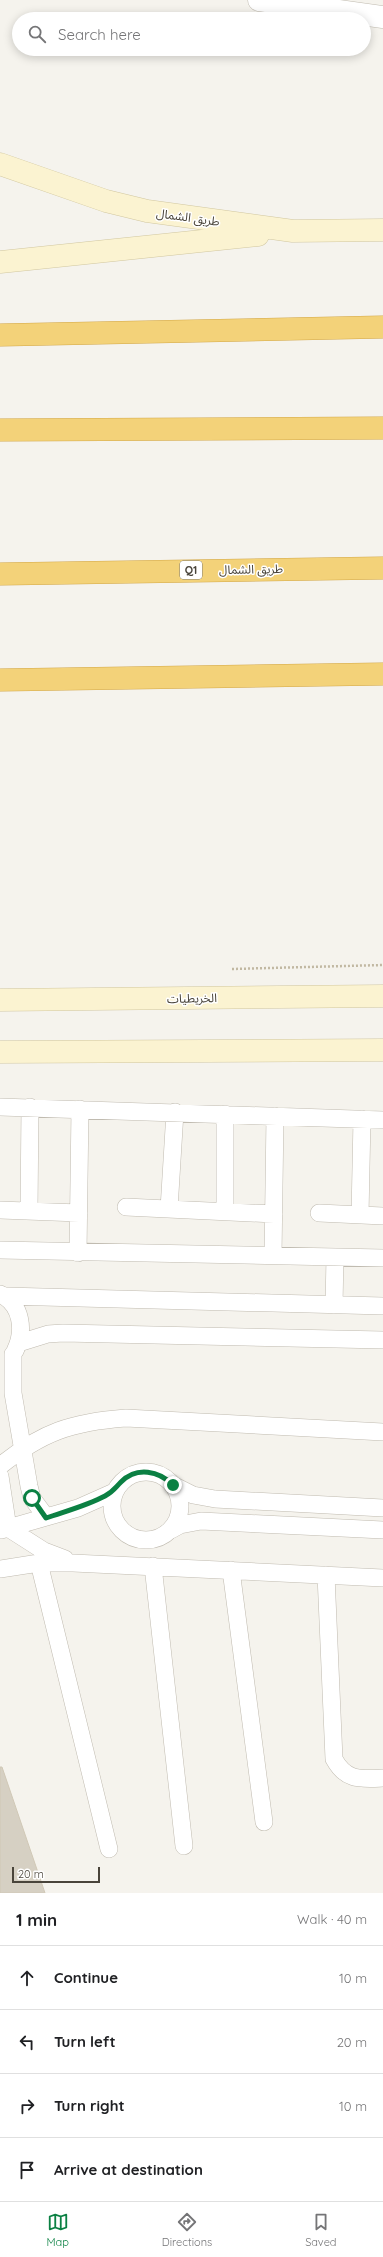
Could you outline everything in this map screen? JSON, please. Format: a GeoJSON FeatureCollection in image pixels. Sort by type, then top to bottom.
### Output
{"type":"FeatureCollection","features":[{"type":"Feature","properties":{"kind":"highway"},"geometry":{"type":"LineString","coordinates":[[0,335],[383,327]]}},
{"type":"Feature","properties":{"kind":"highway"},"geometry":{"type":"LineString","coordinates":[[0,430],[383,428]]}},
{"type":"Feature","properties":{"kind":"highway","name":"طريق الشمال"},"geometry":{"type":"LineString","coordinates":[[0,574],[383,568]]}},
{"type":"Feature","properties":{"kind":"highway"},"geometry":{"type":"LineString","coordinates":[[0,680],[383,674]]}},
{"type":"Feature","properties":{"kind":"main road","name":"طريق الشمال"},"geometry":{"type":"LineString","coordinates":[[0,164],[106,201],[147,211],[293,231],[383,230]]}},
{"type":"Feature","properties":{"kind":"main road"},"geometry":{"type":"LineString","coordinates":[[0,262],[293,231]]}},
{"type":"Feature","properties":{"kind":"main road","name":"الخريطيات"},"geometry":{"type":"LineString","coordinates":[[0,1000],[383,996]]}},
{"type":"Feature","properties":{"kind":"main road"},"geometry":{"type":"LineString","coordinates":[[0,1052],[383,1050]]}},
{"type":"Feature","properties":{"kind":"street"},"geometry":{"type":"LineString","coordinates":[[259,0],[347,12]]}},
{"type":"Feature","properties":{"kind":"street"},"geometry":{"type":"LineString","coordinates":[[371,15],[383,17]]}},
{"type":"Feature","properties":{"kind":"lane"},"geometry":{"type":"LineString","coordinates":[[0,1107],[383,1120]]}},
{"type":"Feature","properties":{"kind":"lane"},"geometry":{"type":"LineString","coordinates":[[29,1211],[30,1108]]}},
{"type":"Feature","properties":{"kind":"lane"},"geometry":{"type":"LineString","coordinates":[[78,1253],[80,1109]]}},
{"type":"Feature","properties":{"kind":"lane"},"geometry":{"type":"LineString","coordinates":[[170,1209],[175,1112]]}},
{"type":"Feature","properties":{"kind":"lane"},"geometry":{"type":"LineString","coordinates":[[225,1114],[225,1212]]}},
{"type":"Feature","properties":{"kind":"lane"},"geometry":{"type":"LineString","coordinates":[[273,1256],[275,1116]]}},
{"type":"Feature","properties":{"kind":"lane"},"geometry":{"type":"LineString","coordinates":[[360,1215],[362,1119]]}},
{"type":"Feature","properties":{"kind":"lane"},"geometry":{"type":"LineString","coordinates":[[126,1206],[274,1214]]}},
{"type":"Feature","properties":{"kind":"lane"},"geometry":{"type":"LineString","coordinates":[[0,1210],[79,1213]]}},
{"type":"Feature","properties":{"kind":"lane"},"geometry":{"type":"LineString","coordinates":[[319,1213],[383,1216]]}},
{"type":"Feature","properties":{"kind":"lane"},"geometry":{"type":"LineString","coordinates":[[0,1250],[78,1253],[383,1258]]}},
{"type":"Feature","properties":{"kind":"lane"},"geometry":{"type":"LineString","coordinates":[[334,1304],[335,1257]]}},
{"type":"Feature","properties":{"kind":"lane"},"geometry":{"type":"LineString","coordinates":[[3,1295],[383,1306]]}},
{"type":"Feature","properties":{"kind":"lane"},"geometry":{"type":"LineString","coordinates":[[3,1295],[14,1306],[20,1317],[22,1330],[11,1354],[12,1386],[22,1449],[32,1498],[46,1518]]}},
{"type":"Feature","properties":{"kind":"lane"},"geometry":{"type":"LineString","coordinates":[[11,1354],[48,1334],[63,1333],[383,1340]]}},
{"type":"Feature","properties":{"kind":"lane"},"geometry":{"type":"LineString","coordinates":[[0,1466],[22,1449],[46,1435],[71,1425],[98,1420],[126,1418],[383,1432]]}},
{"type":"Feature","properties":{"kind":"lane"},"geometry":{"type":"LineString","coordinates":[[383,1508],[215,1499],[193,1495],[173,1485],[165,1477],[154,1472],[142,1472],[131,1475],[121,1482],[114,1492],[112,1504],[113,1516],[118,1526],[127,1534],[138,1539],[149,1540],[160,1537],[180,1525],[201,1521],[383,1530]]}},
{"type":"Feature","properties":{"kind":"lane"},"geometry":{"type":"LineString","coordinates":[[0,1476],[4,1530]]}},
{"type":"Feature","properties":{"kind":"lane"},"geometry":{"type":"LineString","coordinates":[[171,1530],[177,1520],[180,1508],[178,1496],[173,1485]]}},
{"type":"Feature","properties":{"kind":"lane"},"geometry":{"type":"LineString","coordinates":[[4,1530],[93,1502],[114,1492]]}},
{"type":"Feature","properties":{"kind":"lane"},"geometry":{"type":"LineString","coordinates":[[4,1530],[44,1551],[73,1563]]}},
{"type":"Feature","properties":{"kind":"lane"},"geometry":{"type":"LineString","coordinates":[[39,1563],[109,1849]]}},
{"type":"Feature","properties":{"kind":"lane"},"geometry":{"type":"LineString","coordinates":[[0,1569],[39,1563],[73,1563],[383,1578]]}},
{"type":"Feature","properties":{"kind":"lane"},"geometry":{"type":"LineString","coordinates":[[153,1566],[184,1846]]}},
{"type":"Feature","properties":{"kind":"lane"},"geometry":{"type":"LineString","coordinates":[[231,1570],[264,1822]]}},
{"type":"Feature","properties":{"kind":"lane"},"geometry":{"type":"LineString","coordinates":[[326,1575],[334,1759],[339,1769],[349,1776],[360,1779],[383,1778]]}},
{"type":"Feature","properties":{"kind":"building"},"geometry":{"type":"Polygon","coordinates":[[[0,1767],[2,1767],[45,1893],[0,1893],[0,1767]]]}},
{"type":"Feature","properties":{"kind":"route"},"geometry":{"type":"LineString","coordinates":[[32,1498],[46,1518],[78,1508],[114,1492],[121,1482],[131,1475],[142,1472],[154,1472],[165,1477],[173,1485]]}}]}
